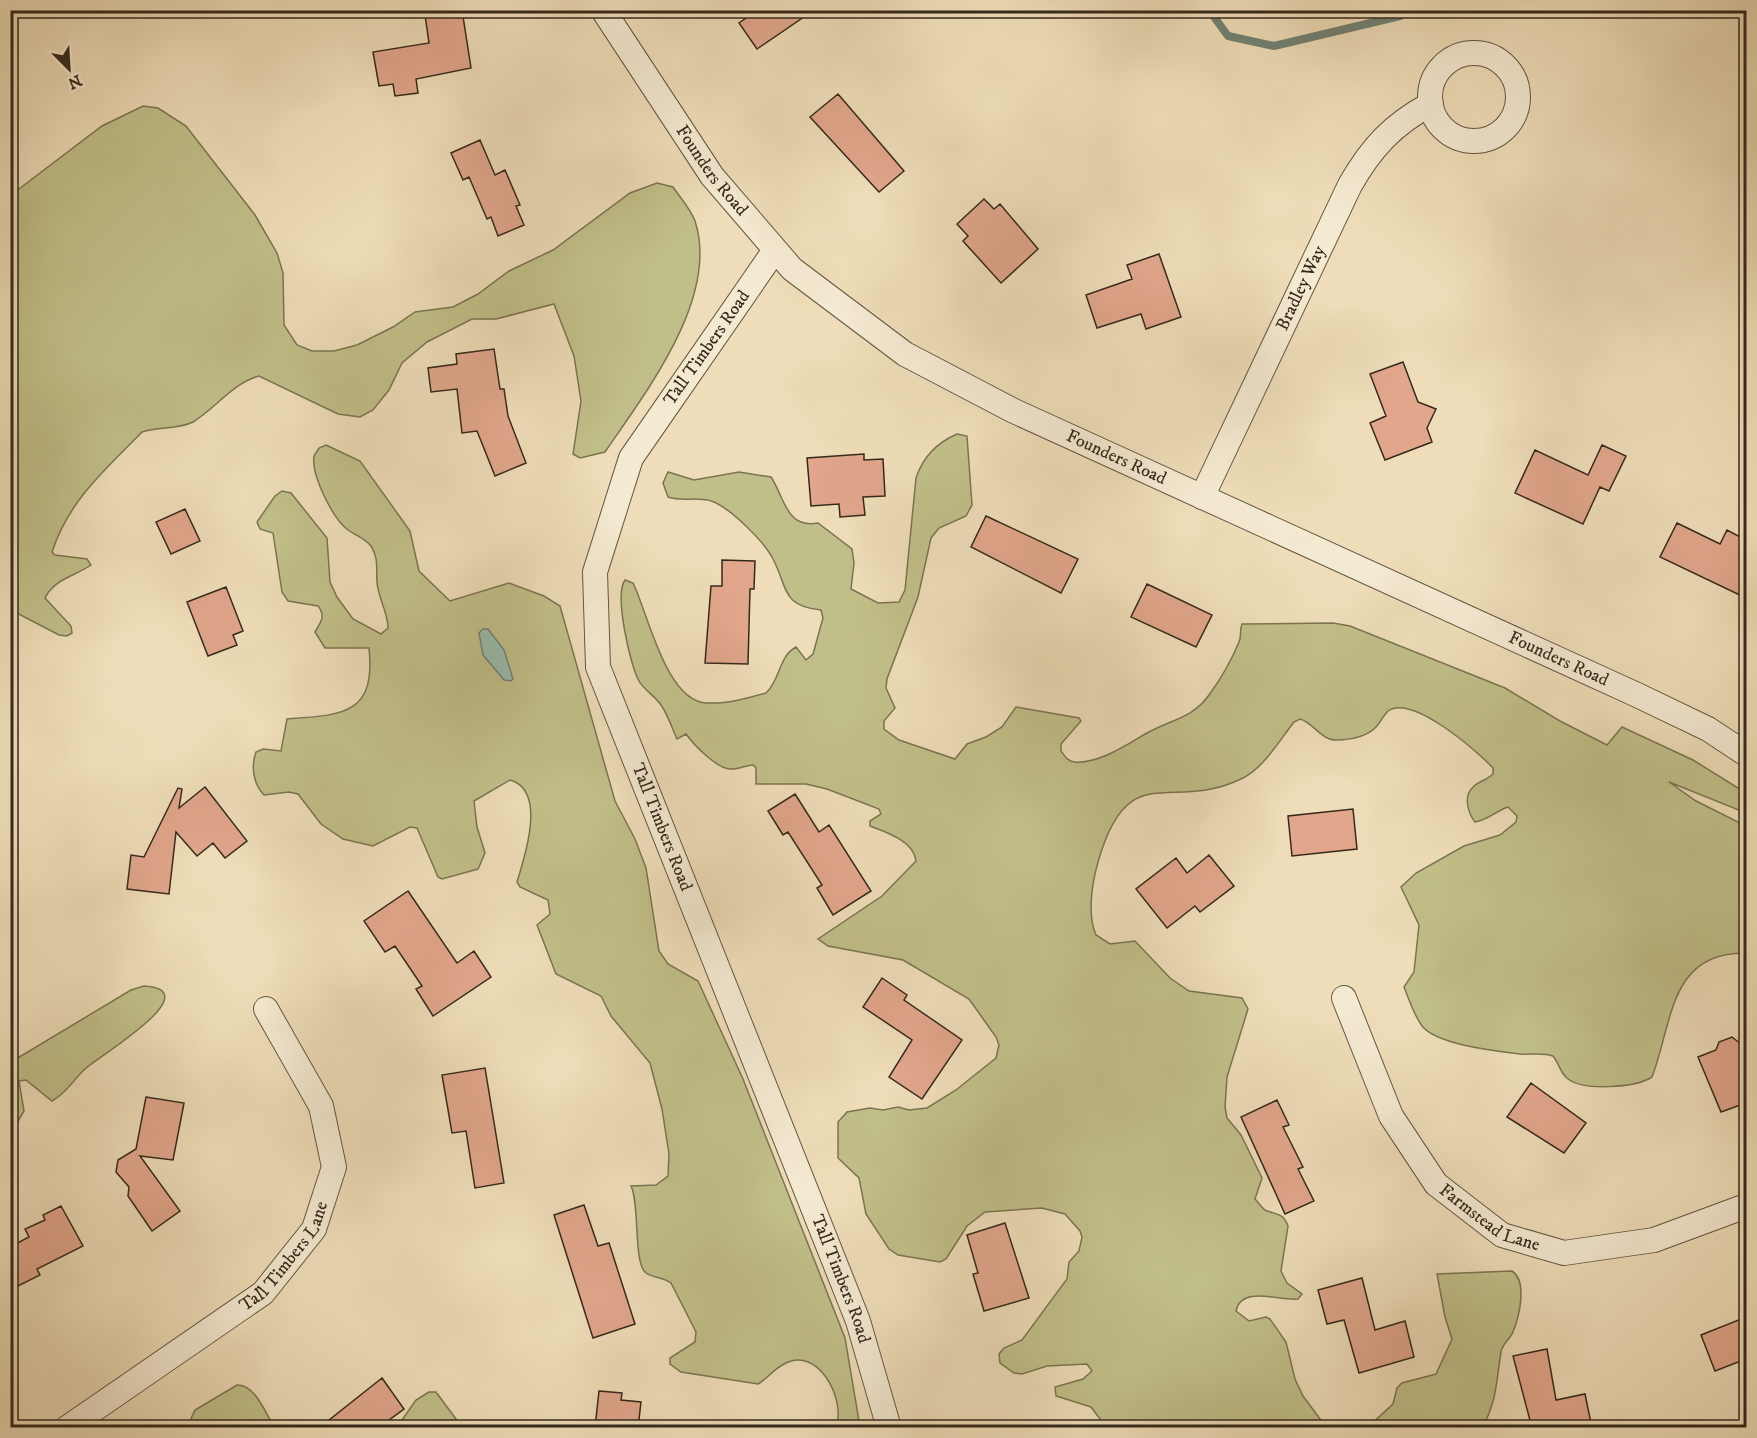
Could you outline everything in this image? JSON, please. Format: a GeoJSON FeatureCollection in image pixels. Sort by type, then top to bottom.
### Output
{"type":"FeatureCollection","features":[{"type":"Feature","properties":{"kind":"street","name":"Founders Road"},"geometry":{"type":"LineString","coordinates":[[603,10],[712,176],[775,250],[792,269],[905,354],[1005,406],[1635,694],[1708,729],[1746,754]]}},
{"type":"Feature","properties":{"kind":"street","name":"Bradley Way"},"geometry":{"type":"LineString","coordinates":[[1202,497],[1350,185],[1367,154],[1390,129],[1431,104]]}},
{"type":"Feature","properties":{"kind":"street","name":"Tall Timbers Road"},"geometry":{"type":"LineString","coordinates":[[775,250],[631,458],[595,572],[598,668],[858,1321],[889,1428]]}},
{"type":"Feature","properties":{"kind":"street","name":"Farmstead Lane"},"geometry":{"type":"LineString","coordinates":[[1344,998],[1391,1116],[1429,1174],[1436,1184],[1502,1235],[1564,1253],[1654,1240],[1746,1206]]}},
{"type":"Feature","properties":{"kind":"street","name":"Tall Timbers Lane"},"geometry":{"type":"LineString","coordinates":[[67,1428],[263,1293],[314,1229],[334,1167],[321,1106],[266,1009]]}},
{"type":"Feature","properties":{"kind":"shaded area"},"geometry":{"type":"Polygon","coordinates":[[[143,106],[158,108],[186,126],[255,215],[277,253],[283,273],[284,325],[297,345],[312,351],[334,351],[357,345],[393,327],[415,312],[453,307],[478,294],[509,271],[553,250],[630,193],[657,183],[673,187],[695,221],[700,251],[697,281],[688,312],[658,373],[605,452],[580,458],[573,454],[581,401],[574,356],[554,304],[496,319],[472,319],[427,342],[402,363],[389,390],[373,410],[360,417],[338,414],[259,376],[241,384],[193,422],[142,432],[78,501],[59,533],[52,552],[55,555],[87,559],[91,565],[59,582],[45,598],[71,626],[72,633],[67,636],[59,635],[11,610],[11,195],[102,126],[143,106]]]}},
{"type":"Feature","properties":{"kind":"shaded area"},"geometry":{"type":"Polygon","coordinates":[[[957,434],[967,436],[972,505],[966,516],[939,528],[931,538],[918,597],[887,679],[886,688],[895,708],[884,721],[884,729],[899,740],[955,759],[967,744],[986,737],[1002,727],[1016,707],[1079,718],[1081,721],[1061,744],[1061,751],[1073,762],[1094,760],[1181,718],[1203,703],[1233,655],[1240,640],[1242,624],[1333,623],[1350,626],[1505,688],[1560,721],[1607,745],[1622,727],[1693,760],[1746,793],[1746,813],[1669,782],[1696,801],[1746,826],[1746,953],[1721,956],[1702,964],[1688,977],[1671,1013],[1652,1077],[1634,1084],[1610,1087],[1585,1085],[1568,1079],[1553,1056],[1483,1049],[1440,1038],[1422,1026],[1417,1017],[1404,987],[1414,972],[1419,925],[1401,887],[1416,873],[1464,846],[1500,835],[1516,822],[1517,816],[1508,807],[1475,822],[1470,814],[1468,795],[1475,785],[1493,774],[1493,768],[1459,738],[1428,717],[1412,710],[1399,708],[1388,711],[1377,726],[1368,733],[1335,740],[1326,737],[1300,719],[1294,722],[1263,762],[1241,779],[1216,788],[1154,794],[1138,798],[1123,809],[1110,829],[1098,862],[1091,899],[1093,927],[1096,935],[1110,944],[1135,941],[1170,978],[1189,991],[1242,998],[1248,1009],[1227,1077],[1225,1107],[1227,1118],[1241,1135],[1262,1178],[1255,1199],[1265,1210],[1281,1216],[1286,1221],[1288,1226],[1281,1271],[1287,1283],[1302,1294],[1298,1299],[1262,1296],[1245,1298],[1239,1303],[1236,1311],[1249,1321],[1266,1317],[1270,1319],[1286,1342],[1295,1379],[1303,1396],[1326,1427],[1106,1427],[1091,1407],[1056,1396],[1055,1387],[1083,1379],[1092,1371],[1087,1364],[1047,1366],[1022,1374],[1014,1373],[1000,1363],[999,1354],[1004,1348],[1022,1340],[1067,1279],[1069,1262],[1079,1251],[1082,1237],[1080,1231],[1065,1214],[1042,1208],[985,1212],[967,1226],[946,1259],[940,1262],[898,1255],[889,1249],[866,1214],[859,1178],[838,1158],[838,1122],[847,1112],[870,1108],[883,1110],[898,1107],[909,1110],[927,1108],[956,1090],[996,1058],[999,1045],[996,1037],[969,999],[903,960],[828,946],[818,939],[882,896],[916,861],[914,854],[905,843],[891,834],[870,826],[870,821],[881,814],[879,809],[827,789],[806,784],[756,784],[756,768],[753,765],[733,769],[718,765],[686,734],[677,739],[659,702],[641,684],[635,673],[622,614],[621,599],[625,580],[633,583],[660,654],[680,688],[693,699],[707,703],[730,702],[766,693],[790,651],[796,647],[806,660],[813,654],[823,618],[821,610],[799,605],[793,600],[770,554],[739,519],[709,500],[668,497],[663,483],[668,472],[694,480],[739,472],[771,477],[793,517],[807,524],[818,523],[852,549],[854,563],[851,589],[878,603],[899,602],[905,590],[916,478],[931,452],[957,434]]]}},
{"type":"Feature","properties":{"kind":"shaded area"},"geometry":{"type":"Polygon","coordinates":[[[326,445],[360,461],[410,531],[419,571],[450,601],[509,583],[544,596],[560,606],[615,801],[635,839],[646,868],[659,951],[668,964],[698,981],[743,1079],[845,1338],[860,1427],[811,1427],[827,1423],[832,1426],[837,1423],[838,1413],[832,1388],[826,1377],[808,1362],[796,1360],[784,1364],[758,1384],[681,1372],[670,1364],[670,1358],[695,1342],[696,1332],[671,1283],[649,1275],[642,1267],[639,1258],[634,1194],[631,1186],[656,1185],[668,1176],[669,1154],[662,1109],[650,1063],[611,1016],[601,996],[556,974],[537,925],[550,914],[548,900],[520,887],[517,882],[528,841],[531,810],[528,796],[521,786],[510,780],[474,801],[477,827],[485,853],[478,869],[442,879],[438,877],[417,828],[410,827],[373,846],[343,839],[321,824],[298,794],[289,792],[264,795],[257,786],[253,769],[256,752],[263,749],[281,751],[287,719],[324,716],[352,707],[361,699],[367,687],[370,670],[369,648],[325,648],[315,632],[322,616],[318,606],[288,601],[282,592],[273,533],[260,529],[257,522],[275,496],[282,491],[291,493],[327,538],[330,582],[337,597],[353,619],[381,634],[388,628],[378,588],[374,551],[366,541],[342,524],[319,485],[314,456],[319,448],[326,445]]]}},
{"type":"Feature","properties":{"kind":"shaded area"},"geometry":{"type":"Polygon","coordinates":[[[483,629],[488,629],[504,650],[513,679],[511,681],[504,680],[483,655],[479,633],[483,629]]]}},
{"type":"Feature","properties":{"kind":"shaded area"},"geometry":{"type":"Polygon","coordinates":[[[144,986],[161,990],[165,999],[158,1011],[144,1025],[85,1069],[66,1090],[52,1101],[26,1080],[19,1081],[24,1111],[17,1123],[11,1126],[11,1062],[131,990],[144,986]]]}},
{"type":"Feature","properties":{"kind":"shaded area"},"geometry":{"type":"Polygon","coordinates":[[[1512,1271],[1520,1283],[1520,1309],[1513,1332],[1502,1349],[1495,1395],[1486,1420],[1476,1422],[1471,1427],[1368,1427],[1393,1404],[1397,1388],[1402,1383],[1436,1374],[1452,1339],[1445,1317],[1437,1274],[1512,1271]]]}},
{"type":"Feature","properties":{"kind":"shaded area"},"geometry":{"type":"Polygon","coordinates":[[[237,1385],[255,1394],[274,1427],[187,1427],[195,1410],[237,1385]]]}},
{"type":"Feature","properties":{"kind":"shaded area"},"geometry":{"type":"Polygon","coordinates":[[[429,1392],[436,1392],[462,1427],[397,1427],[416,1400],[429,1392]]]}},
{"type":"Feature","properties":{"kind":"building"},"geometry":{"type":"Polygon","coordinates":[[[462,10],[471,68],[416,79],[418,93],[395,96],[393,84],[379,86],[373,52],[429,43],[425,15],[462,10]]]}},
{"type":"Feature","properties":{"kind":"building"},"geometry":{"type":"Polygon","coordinates":[[[758,10],[814,10],[757,49],[739,23],[758,10]]]}},
{"type":"Feature","properties":{"kind":"building"},"geometry":{"type":"Polygon","coordinates":[[[838,94],[904,171],[879,192],[810,117],[838,94]]]}},
{"type":"Feature","properties":{"kind":"building"},"geometry":{"type":"Polygon","coordinates":[[[480,140],[495,175],[505,170],[520,205],[516,206],[524,225],[498,236],[491,217],[487,219],[469,177],[463,180],[451,153],[480,140]]]}},
{"type":"Feature","properties":{"kind":"building"},"geometry":{"type":"Polygon","coordinates":[[[984,199],[994,209],[1000,204],[1038,249],[1001,283],[963,241],[968,236],[957,224],[984,199]]]}},
{"type":"Feature","properties":{"kind":"building"},"geometry":{"type":"Polygon","coordinates":[[[1159,254],[1181,317],[1146,329],[1141,314],[1097,328],[1086,295],[1132,279],[1127,265],[1159,254]]]}},
{"type":"Feature","properties":{"kind":"building"},"geometry":{"type":"Polygon","coordinates":[[[494,349],[500,389],[504,389],[508,416],[526,463],[495,476],[477,431],[462,433],[457,389],[431,392],[428,368],[457,364],[456,354],[494,349]]]}},
{"type":"Feature","properties":{"kind":"building"},"geometry":{"type":"Polygon","coordinates":[[[1403,362],[1418,402],[1436,409],[1427,428],[1432,442],[1385,460],[1370,423],[1386,416],[1370,374],[1403,362]]]}},
{"type":"Feature","properties":{"kind":"building"},"geometry":{"type":"Polygon","coordinates":[[[1602,445],[1626,456],[1609,491],[1600,487],[1583,524],[1515,493],[1535,450],[1588,475],[1602,445]]]}},
{"type":"Feature","properties":{"kind":"building"},"geometry":{"type":"Polygon","coordinates":[[[864,454],[864,460],[883,459],[885,496],[863,497],[865,515],[840,517],[839,504],[811,506],[807,458],[864,454]]]}},
{"type":"Feature","properties":{"kind":"building"},"geometry":{"type":"Polygon","coordinates":[[[185,509],[200,541],[171,554],[156,522],[185,509]]]}},
{"type":"Feature","properties":{"kind":"building"},"geometry":{"type":"Polygon","coordinates":[[[986,516],[1078,559],[1061,593],[971,547],[986,516]]]}},
{"type":"Feature","properties":{"kind":"building"},"geometry":{"type":"Polygon","coordinates":[[[1677,523],[1720,544],[1727,530],[1746,540],[1739,555],[1746,559],[1746,598],[1660,557],[1677,523]]]}},
{"type":"Feature","properties":{"kind":"building"},"geometry":{"type":"Polygon","coordinates":[[[722,560],[755,561],[754,589],[750,589],[748,664],[705,663],[711,586],[722,586],[722,560]]]}},
{"type":"Feature","properties":{"kind":"building"},"geometry":{"type":"Polygon","coordinates":[[[1147,584],[1212,615],[1196,647],[1131,617],[1147,584]]]}},
{"type":"Feature","properties":{"kind":"building"},"geometry":{"type":"Polygon","coordinates":[[[226,587],[243,631],[233,635],[237,645],[208,656],[187,602],[226,587]]]}},
{"type":"Feature","properties":{"kind":"building"},"geometry":{"type":"Polygon","coordinates":[[[205,787],[247,841],[225,858],[213,843],[197,856],[176,832],[169,894],[127,889],[131,855],[144,857],[178,788],[182,789],[179,808],[205,787]]]}},
{"type":"Feature","properties":{"kind":"building"},"geometry":{"type":"Polygon","coordinates":[[[795,794],[819,832],[829,825],[871,891],[833,915],[817,888],[822,885],[788,832],[783,835],[768,811],[795,794]]]}},
{"type":"Feature","properties":{"kind":"building"},"geometry":{"type":"Polygon","coordinates":[[[1353,809],[1357,849],[1292,856],[1288,816],[1353,809]]]}},
{"type":"Feature","properties":{"kind":"building"},"geometry":{"type":"Polygon","coordinates":[[[1209,855],[1234,886],[1200,912],[1195,906],[1167,928],[1136,889],[1176,858],[1187,873],[1209,855]]]}},
{"type":"Feature","properties":{"kind":"building"},"geometry":{"type":"Polygon","coordinates":[[[408,891],[457,963],[474,951],[491,977],[433,1016],[416,989],[422,986],[395,946],[385,952],[364,921],[408,891]]]}},
{"type":"Feature","properties":{"kind":"building"},"geometry":{"type":"Polygon","coordinates":[[[882,978],[907,995],[904,1000],[962,1040],[922,1099],[889,1077],[912,1040],[863,1007],[882,978]]]}},
{"type":"Feature","properties":{"kind":"building"},"geometry":{"type":"Polygon","coordinates":[[[1732,1037],[1746,1048],[1746,1103],[1721,1112],[1698,1057],[1716,1050],[1719,1042],[1732,1037]]]}},
{"type":"Feature","properties":{"kind":"building"},"geometry":{"type":"Polygon","coordinates":[[[485,1068],[504,1183],[475,1188],[466,1131],[452,1133],[442,1075],[485,1068]]]}},
{"type":"Feature","properties":{"kind":"building"},"geometry":{"type":"Polygon","coordinates":[[[1531,1083],[1586,1123],[1564,1153],[1507,1117],[1531,1083]]]}},
{"type":"Feature","properties":{"kind":"building"},"geometry":{"type":"Polygon","coordinates":[[[146,1097],[184,1103],[173,1160],[140,1156],[180,1211],[152,1231],[128,1196],[129,1187],[116,1172],[118,1160],[136,1149],[146,1097]]]}},
{"type":"Feature","properties":{"kind":"building"},"geometry":{"type":"Polygon","coordinates":[[[1277,1100],[1289,1125],[1283,1127],[1303,1167],[1298,1169],[1314,1201],[1285,1214],[1241,1117],[1277,1100]]]}},
{"type":"Feature","properties":{"kind":"building"},"geometry":{"type":"Polygon","coordinates":[[[584,1205],[598,1246],[609,1243],[635,1324],[593,1338],[554,1215],[584,1205]]]}},
{"type":"Feature","properties":{"kind":"building"},"geometry":{"type":"Polygon","coordinates":[[[61,1206],[83,1246],[37,1269],[40,1275],[10,1290],[10,1247],[29,1237],[25,1229],[45,1220],[43,1215],[61,1206]]]}},
{"type":"Feature","properties":{"kind":"building"},"geometry":{"type":"Polygon","coordinates":[[[1005,1223],[1029,1298],[984,1311],[973,1274],[978,1273],[967,1235],[1005,1223]]]}},
{"type":"Feature","properties":{"kind":"building"},"geometry":{"type":"Polygon","coordinates":[[[1362,1278],[1375,1330],[1405,1321],[1414,1357],[1359,1373],[1344,1320],[1327,1324],[1318,1290],[1362,1278]]]}},
{"type":"Feature","properties":{"kind":"building"},"geometry":{"type":"Polygon","coordinates":[[[1746,1317],[1746,1359],[1715,1371],[1701,1335],[1746,1317]]]}},
{"type":"Feature","properties":{"kind":"building"},"geometry":{"type":"Polygon","coordinates":[[[1547,1349],[1556,1400],[1585,1394],[1592,1428],[1532,1428],[1513,1356],[1547,1349]]]}},
{"type":"Feature","properties":{"kind":"building"},"geometry":{"type":"Polygon","coordinates":[[[382,1378],[404,1409],[378,1428],[319,1428],[382,1378]]]}},
{"type":"Feature","properties":{"kind":"building"},"geometry":{"type":"Polygon","coordinates":[[[599,1391],[622,1393],[621,1400],[641,1402],[638,1428],[595,1428],[599,1391]]]}},
{"type":"Feature","properties":{"kind":"waterway"},"geometry":{"type":"LineString","coordinates":[[1209,10],[1228,36],[1274,46],[1400,16],[1410,10]]}}]}
